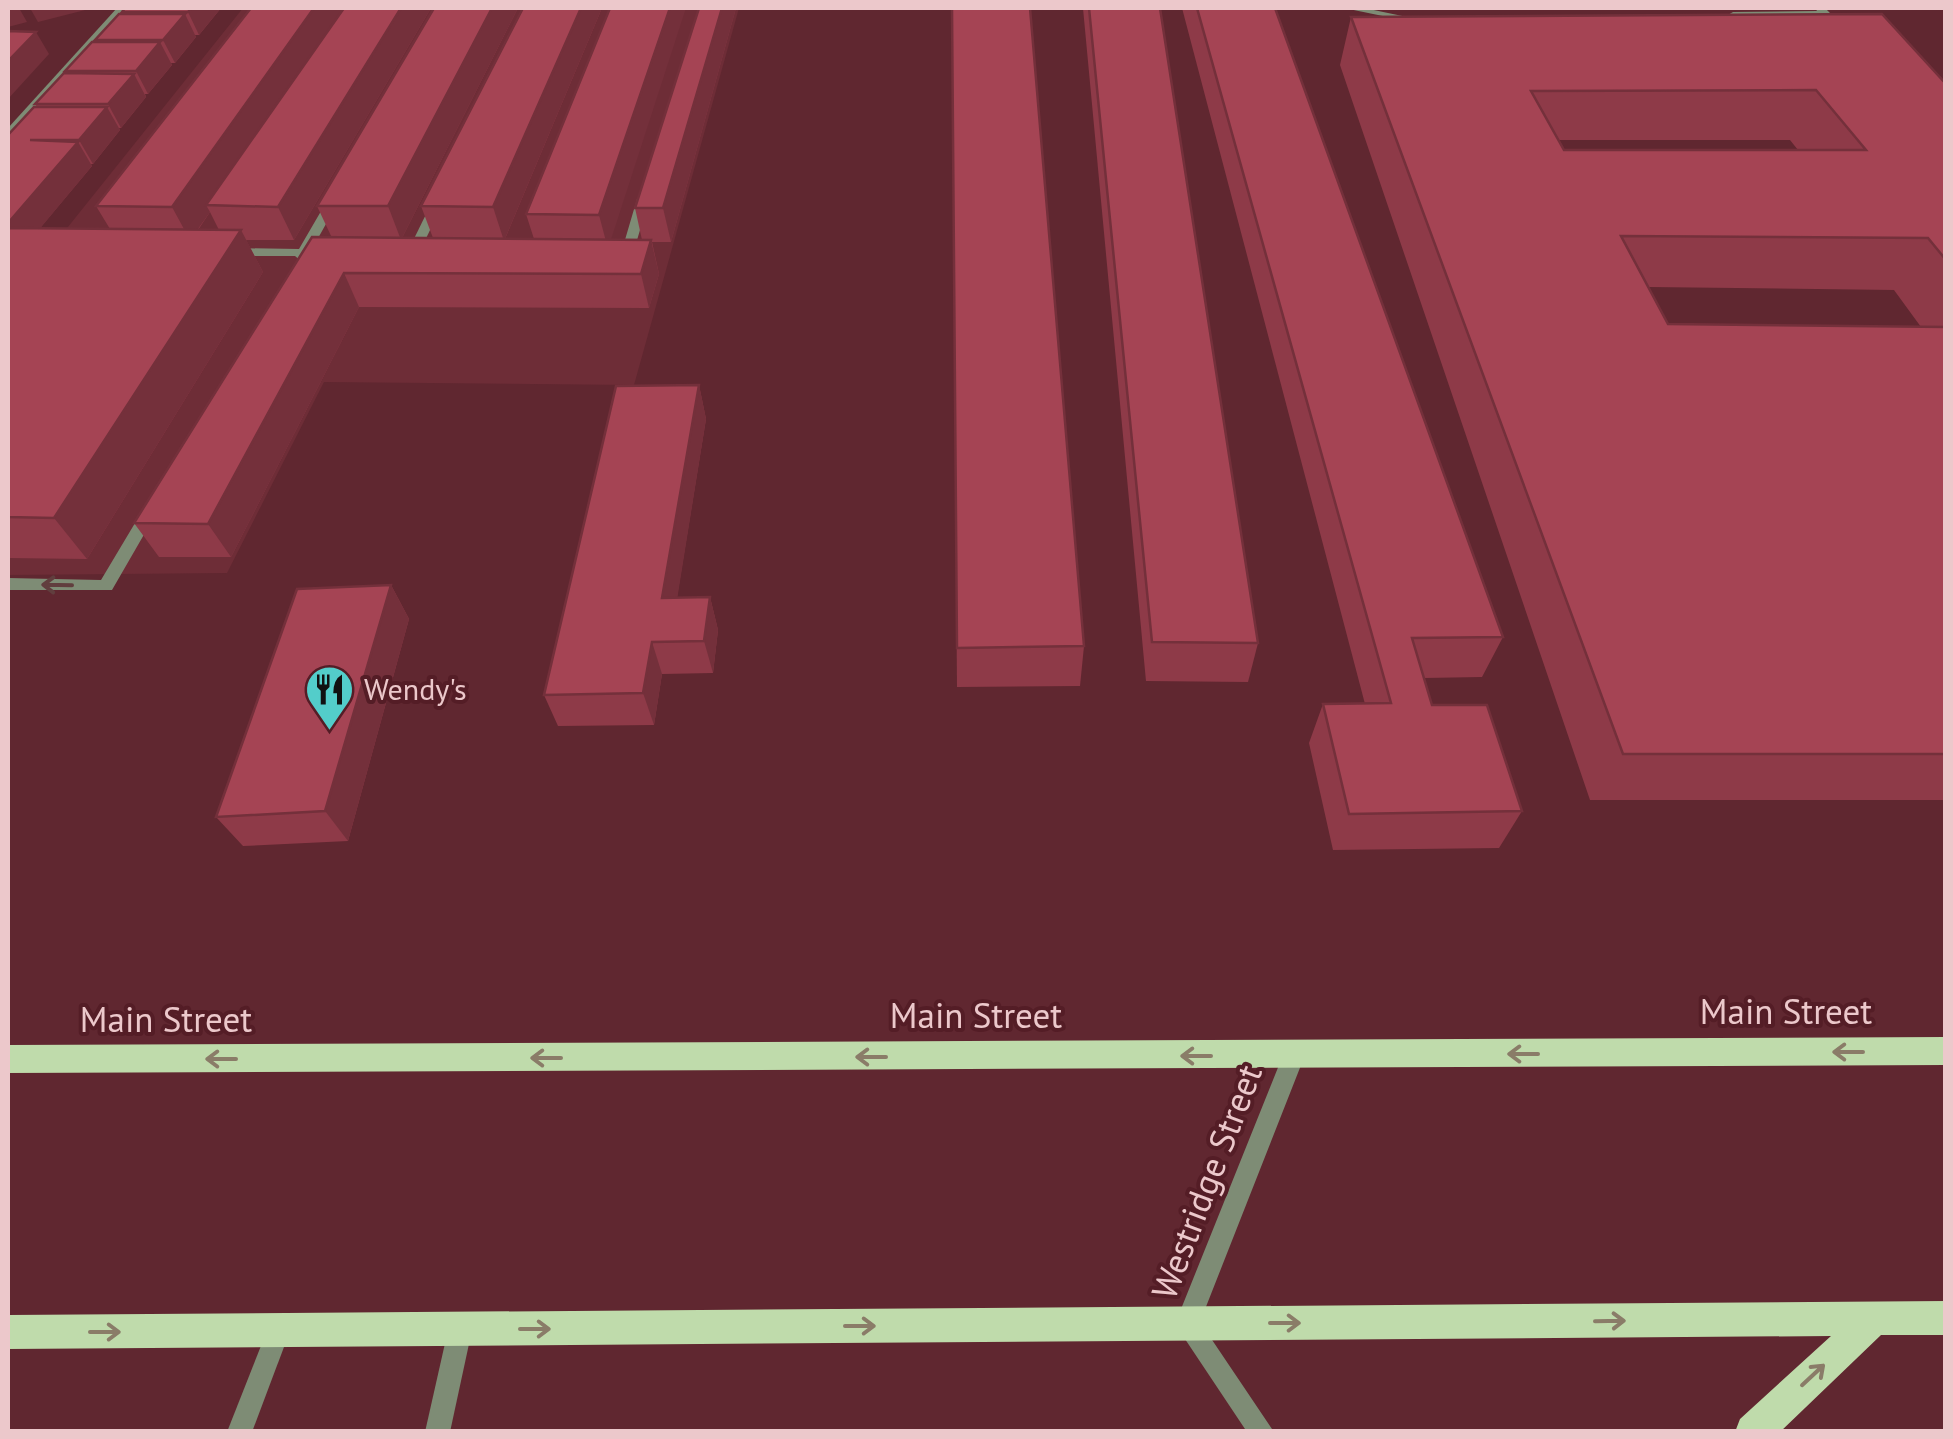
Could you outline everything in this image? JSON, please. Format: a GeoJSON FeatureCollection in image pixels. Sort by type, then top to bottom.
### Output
{"type":"FeatureCollection","features":[{"type":"Feature","properties":{"kind":"main road","name":"Main Street"},"geometry":{"type":"LineString","coordinates":[[8,1059],[1946,1051]]}},
{"type":"Feature","properties":{"kind":"main road"},"geometry":{"type":"LineString","coordinates":[[8,1332],[1946,1318]]}},
{"type":"Feature","properties":{"kind":"main road"},"geometry":{"type":"LineString","coordinates":[[1752,1432],[1874,1319]]}},
{"type":"Feature","properties":{"kind":"street"},"geometry":{"type":"LineString","coordinates":[[8,134],[122,8]]}},
{"type":"Feature","properties":{"kind":"street"},"geometry":{"type":"LineString","coordinates":[[1349,8],[1414,18]]}},
{"type":"Feature","properties":{"kind":"street"},"geometry":{"type":"LineString","coordinates":[[1728,15],[1827,15]]}},
{"type":"Feature","properties":{"kind":"street"},"geometry":{"type":"LineString","coordinates":[[609,254],[627,254],[650,178]]}},
{"type":"Feature","properties":{"kind":"street"},"geometry":{"type":"LineString","coordinates":[[413,253],[446,183]]}},
{"type":"Feature","properties":{"kind":"street"},"geometry":{"type":"LineString","coordinates":[[293,270],[341,187]]}},
{"type":"Feature","properties":{"kind":"street"},"geometry":{"type":"LineString","coordinates":[[205,252],[340,253]]}},
{"type":"Feature","properties":{"kind":"street"},"geometry":{"type":"LineString","coordinates":[[395,253],[431,254]]}},
{"type":"Feature","properties":{"kind":"street"},"geometry":{"type":"LineString","coordinates":[[8,584],[106,586],[154,504]]}},
{"type":"Feature","properties":{"kind":"street","name":"Westridge Street"},"geometry":{"type":"LineString","coordinates":[[1262,1432],[1187,1324],[1294,1055]]}},
{"type":"Feature","properties":{"kind":"street"},"geometry":{"type":"LineString","coordinates":[[238,1432],[278,1330]]}},
{"type":"Feature","properties":{"kind":"street"},"geometry":{"type":"LineString","coordinates":[[437,1432],[460,1330]]}},
{"type":"Feature","properties":{"kind":"shaded area"},"geometry":{"type":"Polygon","coordinates":[[[243,8],[739,8],[634,385],[324,382],[227,573],[8,575],[8,302],[243,8]]]}},
{"type":"Feature","properties":{"kind":"building"},"geometry":{"type":"Polygon","coordinates":[[[125,8],[192,8],[188,12],[122,12],[125,8]]]}},
{"type":"Feature","properties":{"kind":"building"},"geometry":{"type":"Polygon","coordinates":[[[251,8],[314,8],[172,207],[96,206],[251,8]]]}},
{"type":"Feature","properties":{"kind":"building"},"geometry":{"type":"Polygon","coordinates":[[[344,8],[401,8],[278,207],[206,205],[344,8]]]}},
{"type":"Feature","properties":{"kind":"building"},"geometry":{"type":"Polygon","coordinates":[[[434,8],[492,8],[388,206],[317,206],[434,8]]]}},
{"type":"Feature","properties":{"kind":"building"},"geometry":{"type":"Polygon","coordinates":[[[523,8],[581,8],[493,207],[421,206],[523,8]]]}},
{"type":"Feature","properties":{"kind":"building"},"geometry":{"type":"Polygon","coordinates":[[[610,8],[670,8],[599,215],[526,214],[610,8]]]}},
{"type":"Feature","properties":{"kind":"building"},"geometry":{"type":"Polygon","coordinates":[[[699,8],[722,8],[663,208],[635,208],[699,8]]]}},
{"type":"Feature","properties":{"kind":"building"},"geometry":{"type":"Polygon","coordinates":[[[952,8],[1030,8],[1084,646],[957,648],[952,8]]]}},
{"type":"Feature","properties":{"kind":"building"},"geometry":{"type":"Polygon","coordinates":[[[1089,8],[1160,8],[1258,643],[1152,642],[1089,8]]]}},
{"type":"Feature","properties":{"kind":"building"},"geometry":{"type":"Polygon","coordinates":[[[1197,8],[1275,8],[1503,637],[1412,638],[1432,705],[1487,705],[1522,811],[1349,814],[1323,704],[1391,703],[1197,8]]]}},
{"type":"Feature","properties":{"kind":"building"},"geometry":{"type":"Polygon","coordinates":[[[119,14],[185,14],[163,40],[95,40],[119,14]]]}},
{"type":"Feature","properties":{"kind":"building"},"geometry":{"type":"Polygon","coordinates":[[[1882,14],[1946,84],[1946,260],[1928,238],[1621,236],[1668,324],[1946,327],[1946,754],[1623,754],[1351,17],[1882,14]],[[1816,90],[1531,91],[1564,150],[1866,150],[1816,90]]]}},
{"type":"Feature","properties":{"kind":"building"},"geometry":{"type":"Polygon","coordinates":[[[8,31],[36,32],[8,61],[8,31]]]}},
{"type":"Feature","properties":{"kind":"building"},"geometry":{"type":"Polygon","coordinates":[[[92,42],[160,42],[136,71],[65,71],[92,42]]]}},
{"type":"Feature","properties":{"kind":"building"},"geometry":{"type":"Polygon","coordinates":[[[64,73],[134,74],[108,104],[35,104],[64,73]]]}},
{"type":"Feature","properties":{"kind":"building"},"geometry":{"type":"Polygon","coordinates":[[[34,107],[107,107],[79,140],[30,140],[78,142],[8,223],[8,135],[34,107]]]}},
{"type":"Feature","properties":{"kind":"building"},"geometry":{"type":"Polygon","coordinates":[[[8,228],[241,230],[54,518],[8,517],[8,228]]]}},
{"type":"Feature","properties":{"kind":"building"},"geometry":{"type":"Polygon","coordinates":[[[312,237],[651,240],[641,274],[344,273],[208,524],[134,523],[312,237]]]}},
{"type":"Feature","properties":{"kind":"building"},"geometry":{"type":"Polygon","coordinates":[[[699,385],[662,598],[710,597],[704,641],[652,642],[643,693],[544,695],[616,386],[699,385]]]}},
{"type":"Feature","properties":{"kind":"building"},"geometry":{"type":"Polygon","coordinates":[[[391,585],[325,811],[216,817],[297,589],[391,585]]]}},
{"type":"Feature","properties":{"kind":"place","name":"Wendy's"},"geometry":{"type":"Point","coordinates":[329,732]}}]}
